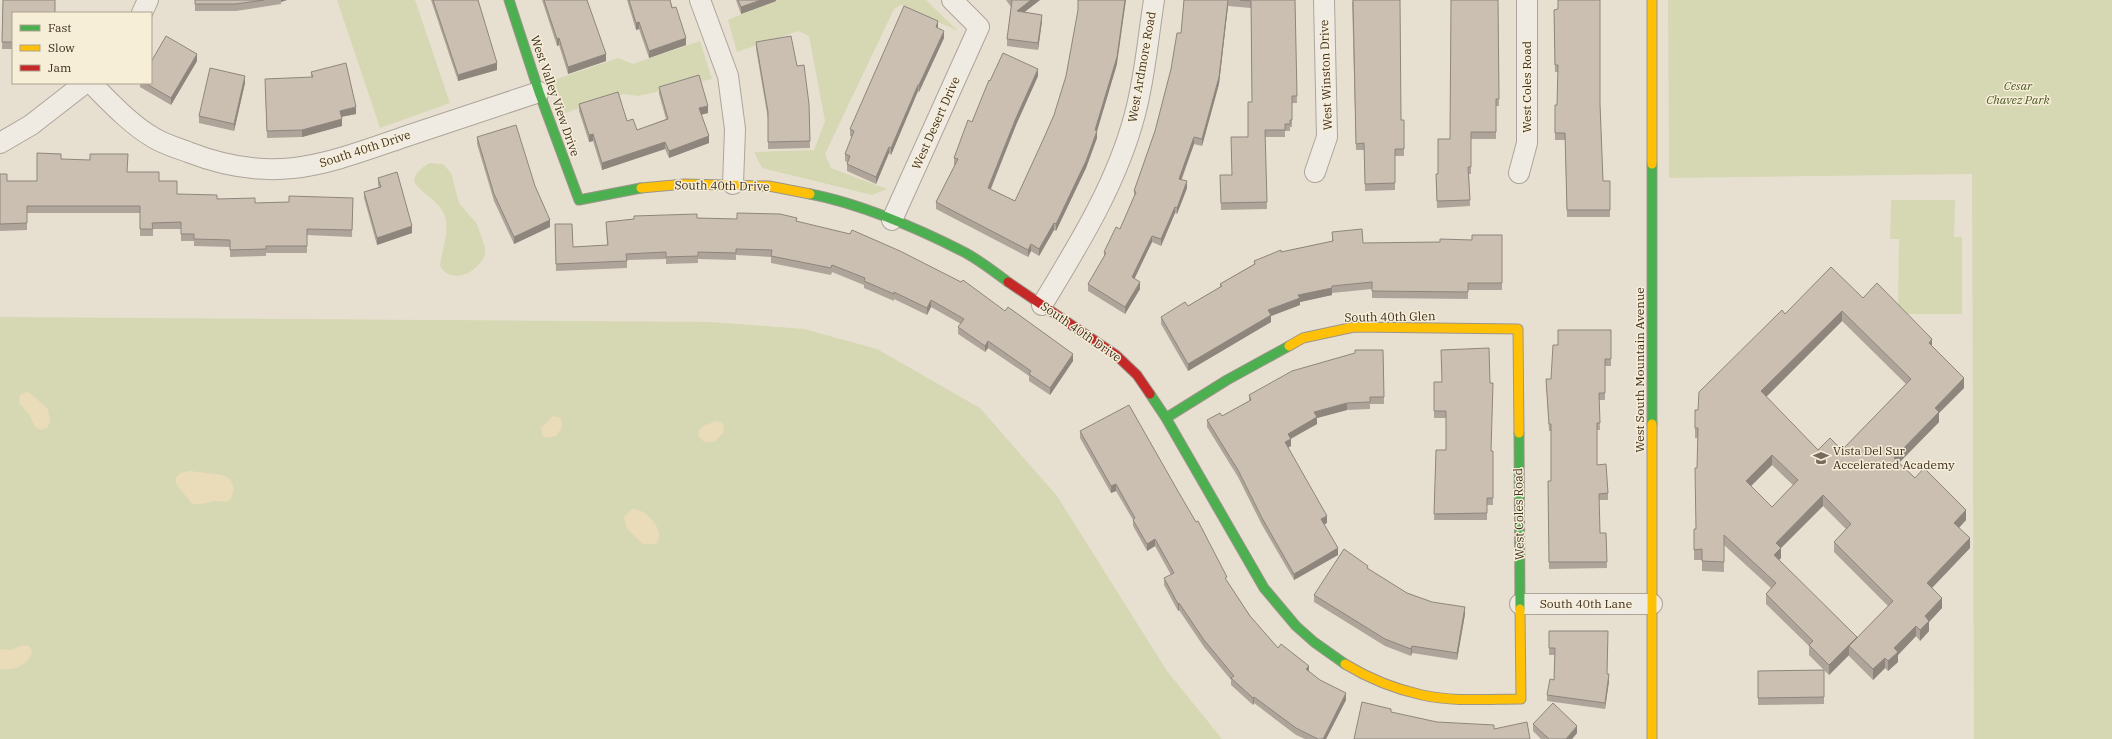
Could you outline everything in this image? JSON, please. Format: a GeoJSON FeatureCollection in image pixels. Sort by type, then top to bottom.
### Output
{"type":"FeatureCollection","features":[{"type":"Feature","properties":{"kind":"street"},"geometry":{"type":"LineString","coordinates":[[142,12],[148,0]]}},
{"type":"Feature","properties":{"kind":"street","name":"West Valley View Drive"},"geometry":{"type":"LineString","coordinates":[[509,0],[539,92],[579,200]]}},
{"type":"Feature","properties":{"kind":"street"},"geometry":{"type":"LineString","coordinates":[[700,0],[728,76],[736,129],[733,184]]}},
{"type":"Feature","properties":{"kind":"street","name":"West Desert Drive"},"geometry":{"type":"LineString","coordinates":[[892,220],[980,27],[952,0]]}},
{"type":"Feature","properties":{"kind":"street","name":"West Ardmore Road"},"geometry":{"type":"LineString","coordinates":[[1042,305],[1083,238],[1120,160],[1135,114],[1154,0]]}},
{"type":"Feature","properties":{"kind":"street","name":"West Winston Drive"},"geometry":{"type":"LineString","coordinates":[[1315,172],[1327,137],[1324,0]]}},
{"type":"Feature","properties":{"kind":"street","name":"West Coles Road"},"geometry":{"type":"LineString","coordinates":[[1519,173],[1527,143],[1527,0]]}},
{"type":"Feature","properties":{"kind":"street","name":"West South Mountain Avenue"},"geometry":{"type":"LineString","coordinates":[[1652,0],[1652,739]]}},
{"type":"Feature","properties":{"kind":"street"},"geometry":{"type":"LineString","coordinates":[[0,143],[31,124],[85,84]]}},
{"type":"Feature","properties":{"kind":"street","name":"South 40th Drive"},"geometry":{"type":"LineString","coordinates":[[91,84],[120,112],[155,139],[207,159],[242,168],[268,170],[311,167],[348,157],[539,92]]}},
{"type":"Feature","properties":{"kind":"street","name":"South 40th Drive"},"geometry":{"type":"LineString","coordinates":[[579,200],[626,190],[685,184],[769,186],[827,197],[892,220],[961,250],[1116,355],[1137,375],[1166,418],[1264,588],[1296,626],[1314,642],[1335,658],[1368,678],[1422,695],[1449,698],[1521,699]]}},
{"type":"Feature","properties":{"kind":"street","name":"South 40th Glen"},"geometry":{"type":"LineString","coordinates":[[1166,418],[1227,380],[1303,338],[1328,331],[1354,327],[1518,329]]}},
{"type":"Feature","properties":{"kind":"street","name":"West Coles Road"},"geometry":{"type":"LineString","coordinates":[[1518,329],[1521,699]]}},
{"type":"Feature","properties":{"kind":"street","name":"South 40th Lane"},"geometry":{"type":"LineString","coordinates":[[1520,604],[1652,604]]}},
{"type":"Feature","properties":{"kind":"green space"},"geometry":{"type":"Polygon","coordinates":[[[337,0],[415,0],[450,103],[380,128],[337,0]]]}},
{"type":"Feature","properties":{"kind":"green space"},"geometry":{"type":"Polygon","coordinates":[[[777,0],[926,0],[958,31],[901,5],[894,9],[825,154],[831,168],[887,189],[872,195],[762,168],[754,152],[814,150],[825,121],[809,36],[798,31],[737,52],[728,20],[777,0]]]}},
{"type":"Feature","properties":{"kind":"green space","name":"Cesar Chavez Park"},"geometry":{"type":"Polygon","coordinates":[[[1668,0],[2112,0],[2112,739],[1974,739],[1972,174],[1669,178],[1668,0]]]}},
{"type":"Feature","properties":{"kind":"green space"},"geometry":{"type":"Polygon","coordinates":[[[700,41],[712,79],[638,96],[624,94],[565,113],[554,80],[618,58],[633,64],[700,41]]]}},
{"type":"Feature","properties":{"kind":"green space"},"geometry":{"type":"Polygon","coordinates":[[[430,163],[443,164],[451,173],[459,203],[477,224],[485,248],[485,255],[477,267],[458,276],[445,272],[440,266],[446,235],[446,220],[443,213],[439,206],[414,182],[415,176],[419,171],[430,163]]]}},
{"type":"Feature","properties":{"kind":"green space"},"geometry":{"type":"Polygon","coordinates":[[[1891,200],[1955,200],[1954,237],[1962,237],[1962,314],[1898,314],[1899,239],[1890,239],[1891,200]]]}},
{"type":"Feature","properties":{"kind":"green space"},"geometry":{"type":"Polygon","coordinates":[[[0,317],[711,322],[804,329],[877,349],[980,408],[1057,496],[1167,671],[1222,739],[0,739],[0,317]]]}},
{"type":"Feature","properties":{"kind":"sand"},"geometry":{"type":"Polygon","coordinates":[[[26,392],[34,396],[48,409],[50,423],[47,428],[41,430],[35,427],[29,414],[19,403],[20,395],[26,392]]]}},
{"type":"Feature","properties":{"kind":"sand"},"geometry":{"type":"Polygon","coordinates":[[[553,416],[561,418],[562,427],[556,436],[546,438],[542,435],[541,428],[553,416]]]}},
{"type":"Feature","properties":{"kind":"sand"},"geometry":{"type":"Polygon","coordinates":[[[715,421],[721,422],[724,425],[723,433],[714,442],[704,442],[699,436],[700,429],[715,421]]]}},
{"type":"Feature","properties":{"kind":"sand"},"geometry":{"type":"Polygon","coordinates":[[[190,471],[222,475],[230,479],[234,488],[231,499],[225,502],[215,501],[192,504],[177,485],[175,479],[180,473],[190,471]]]}},
{"type":"Feature","properties":{"kind":"sand"},"geometry":{"type":"Polygon","coordinates":[[[632,509],[643,512],[653,521],[659,533],[659,539],[656,544],[643,544],[627,529],[624,517],[632,509]]]}},
{"type":"Feature","properties":{"kind":"sand"},"geometry":{"type":"Polygon","coordinates":[[[23,645],[29,646],[32,650],[28,660],[16,668],[0,669],[0,649],[11,650],[23,645]]]}},
{"type":"Feature","properties":{"kind":"building"},"geometry":{"type":"Polygon","coordinates":[[[3,0],[55,0],[55,12],[12,12],[12,42],[2,42],[3,0]]]}},
{"type":"Feature","properties":{"kind":"building"},"geometry":{"type":"Polygon","coordinates":[[[195,0],[264,0],[236,4],[195,4],[195,0]]]}},
{"type":"Feature","properties":{"kind":"building"},"geometry":{"type":"Polygon","coordinates":[[[433,0],[478,0],[497,63],[458,75],[433,0]]]}},
{"type":"Feature","properties":{"kind":"building"},"geometry":{"type":"Polygon","coordinates":[[[544,0],[587,0],[606,54],[568,67],[559,38],[557,39],[544,0]]]}},
{"type":"Feature","properties":{"kind":"building"},"geometry":{"type":"Polygon","coordinates":[[[629,0],[670,0],[672,8],[676,7],[686,38],[649,51],[639,22],[636,23],[629,0]]]}},
{"type":"Feature","properties":{"kind":"building"},"geometry":{"type":"Polygon","coordinates":[[[738,0],[761,0],[741,7],[738,0]]]}},
{"type":"Feature","properties":{"kind":"building"},"geometry":{"type":"Polygon","coordinates":[[[1011,0],[1031,0],[1017,11],[1042,15],[1038,43],[1007,39],[1011,0]]]}},
{"type":"Feature","properties":{"kind":"building"},"geometry":{"type":"Polygon","coordinates":[[[1078,0],[1125,0],[1117,57],[1095,130],[1097,131],[1086,161],[1056,224],[1054,223],[1039,249],[1031,244],[1028,250],[936,202],[958,159],[954,158],[968,120],[972,122],[989,80],[990,81],[1003,53],[1038,69],[1016,118],[988,188],[1015,201],[1054,115],[1066,76],[1078,10],[1078,0]]]}},
{"type":"Feature","properties":{"kind":"building"},"geometry":{"type":"Polygon","coordinates":[[[1184,0],[1228,0],[1219,77],[1202,139],[1194,137],[1179,179],[1187,181],[1177,208],[1175,207],[1161,239],[1152,236],[1132,277],[1140,282],[1125,307],[1088,284],[1106,253],[1104,252],[1116,227],[1120,229],[1136,192],[1134,191],[1155,131],[1171,69],[1177,33],[1181,33],[1184,0]]]}},
{"type":"Feature","properties":{"kind":"building"},"geometry":{"type":"Polygon","coordinates":[[[1240,0],[1295,0],[1297,96],[1292,96],[1292,120],[1290,120],[1290,124],[1285,124],[1285,130],[1265,130],[1267,202],[1221,203],[1220,175],[1232,175],[1231,137],[1248,137],[1248,102],[1252,102],[1251,1],[1240,0]]]}},
{"type":"Feature","properties":{"kind":"building"},"geometry":{"type":"Polygon","coordinates":[[[1353,0],[1400,0],[1401,120],[1404,120],[1404,149],[1395,149],[1395,183],[1365,184],[1364,143],[1356,144],[1353,0]]]}},
{"type":"Feature","properties":{"kind":"building"},"geometry":{"type":"Polygon","coordinates":[[[1451,0],[1498,0],[1499,99],[1496,99],[1496,132],[1471,132],[1471,167],[1468,167],[1470,200],[1437,201],[1436,174],[1438,174],[1438,139],[1450,139],[1451,0]]]}},
{"type":"Feature","properties":{"kind":"building"},"geometry":{"type":"Polygon","coordinates":[[[1558,0],[1600,0],[1600,104],[1603,181],[1610,181],[1610,210],[1567,210],[1565,133],[1555,133],[1555,105],[1557,105],[1558,65],[1555,65],[1554,10],[1558,9],[1558,0]]]}},
{"type":"Feature","properties":{"kind":"building"},"geometry":{"type":"Polygon","coordinates":[[[904,6],[938,21],[936,27],[944,31],[918,85],[891,148],[889,147],[876,177],[847,164],[850,156],[845,154],[854,131],[850,129],[904,6]]]}},
{"type":"Feature","properties":{"kind":"building"},"geometry":{"type":"Polygon","coordinates":[[[166,36],[197,54],[171,98],[147,84],[152,84],[152,60],[166,36]]]}},
{"type":"Feature","properties":{"kind":"building"},"geometry":{"type":"Polygon","coordinates":[[[791,36],[797,66],[804,65],[809,104],[810,141],[768,142],[768,112],[756,42],[791,36]]]}},
{"type":"Feature","properties":{"kind":"building"},"geometry":{"type":"Polygon","coordinates":[[[346,63],[356,107],[340,111],[342,119],[302,130],[267,131],[265,79],[313,77],[311,72],[346,63]]]}},
{"type":"Feature","properties":{"kind":"building"},"geometry":{"type":"Polygon","coordinates":[[[210,68],[245,76],[234,124],[199,116],[210,68]]]}},
{"type":"Feature","properties":{"kind":"building"},"geometry":{"type":"Polygon","coordinates":[[[699,75],[708,106],[699,108],[709,136],[669,151],[665,142],[602,163],[593,134],[589,135],[579,104],[618,92],[627,121],[633,119],[637,130],[668,119],[659,87],[699,75]]]}},
{"type":"Feature","properties":{"kind":"building"},"geometry":{"type":"Polygon","coordinates":[[[516,125],[535,186],[550,220],[514,237],[494,194],[477,137],[516,125]]]}},
{"type":"Feature","properties":{"kind":"building"},"geometry":{"type":"Polygon","coordinates":[[[37,153],[61,154],[61,159],[90,160],[90,154],[128,154],[127,172],[159,172],[159,181],[177,181],[177,194],[217,195],[217,199],[255,198],[255,203],[289,202],[289,196],[353,198],[352,230],[307,229],[307,246],[266,246],[266,249],[230,250],[230,240],[194,239],[194,234],[181,234],[181,222],[152,223],[153,229],[140,229],[140,206],[27,206],[27,223],[0,224],[0,174],[7,174],[7,181],[37,181],[37,153]]]}},
{"type":"Feature","properties":{"kind":"building"},"geometry":{"type":"Polygon","coordinates":[[[397,172],[412,226],[377,238],[364,192],[381,187],[378,178],[397,172]]]}},
{"type":"Feature","properties":{"kind":"building"},"geometry":{"type":"Polygon","coordinates":[[[737,213],[780,214],[797,218],[796,221],[850,234],[852,230],[900,251],[961,282],[963,280],[1005,311],[1008,307],[1073,354],[1050,388],[1029,374],[1031,371],[988,341],[985,346],[958,327],[964,319],[931,300],[927,308],[894,292],[894,294],[864,281],[865,278],[832,265],[831,268],[771,256],[772,250],[736,249],[736,253],[698,252],[698,256],[666,257],[666,252],[626,254],[627,261],[556,264],[555,224],[572,224],[573,247],[608,245],[606,222],[634,219],[634,216],[697,214],[697,218],[737,219],[737,213]]]}},
{"type":"Feature","properties":{"kind":"building"},"geometry":{"type":"Polygon","coordinates":[[[1362,229],[1363,243],[1440,242],[1440,239],[1472,240],[1472,235],[1502,235],[1502,283],[1468,283],[1468,292],[1372,291],[1372,282],[1332,286],[1332,288],[1298,295],[1300,298],[1268,310],[1271,315],[1188,364],[1161,317],[1185,302],[1188,306],[1222,286],[1220,284],[1255,264],[1254,261],[1281,250],[1281,252],[1333,241],[1332,232],[1362,229]]]}},
{"type":"Feature","properties":{"kind":"building"},"geometry":{"type":"Polygon","coordinates":[[[1831,267],[1863,298],[1877,283],[1932,339],[1929,343],[1964,378],[1935,408],[1939,412],[1894,458],[1915,478],[1924,468],[1966,510],[1954,523],[1970,538],[1927,583],[1942,598],[1925,616],[1929,621],[1920,630],[1916,626],[1894,648],[1898,652],[1888,661],[1885,658],[1873,669],[1849,646],[1893,601],[1834,542],[1851,524],[1823,495],[1776,543],[1781,548],[1774,555],[1857,637],[1829,665],[1809,645],[1813,641],[1766,594],[1776,583],[1724,535],[1724,562],[1702,561],[1702,549],[1694,550],[1694,529],[1696,529],[1695,468],[1697,468],[1698,428],[1695,428],[1695,410],[1698,410],[1699,392],[1782,310],[1785,314],[1831,267]],[[1842,311],[1761,391],[1818,450],[1830,438],[1842,450],[1911,379],[1842,311]],[[1772,455],[1746,481],[1772,507],[1798,480],[1772,455]]]}},
{"type":"Feature","properties":{"kind":"building"},"geometry":{"type":"Polygon","coordinates":[[[1558,330],[1611,330],[1611,359],[1605,359],[1605,393],[1599,393],[1600,423],[1597,423],[1597,465],[1606,464],[1608,493],[1599,494],[1600,533],[1606,533],[1607,562],[1549,562],[1548,481],[1551,481],[1551,424],[1549,424],[1546,379],[1551,379],[1553,345],[1558,345],[1558,330]]]}},
{"type":"Feature","properties":{"kind":"building"},"geometry":{"type":"Polygon","coordinates":[[[1489,348],[1490,383],[1493,383],[1491,451],[1493,451],[1493,498],[1487,498],[1487,513],[1434,514],[1436,450],[1446,450],[1446,411],[1434,411],[1434,382],[1442,382],[1441,350],[1489,348]]]}},
{"type":"Feature","properties":{"kind":"building"},"geometry":{"type":"Polygon","coordinates":[[[1355,350],[1383,350],[1384,397],[1370,397],[1370,402],[1347,403],[1314,412],[1317,417],[1288,434],[1291,439],[1285,442],[1327,516],[1321,519],[1338,548],[1294,574],[1262,518],[1238,470],[1207,420],[1220,413],[1222,416],[1251,400],[1249,395],[1292,371],[1355,353],[1355,350]]]}},
{"type":"Feature","properties":{"kind":"building"},"geometry":{"type":"Polygon","coordinates":[[[1129,405],[1196,522],[1198,521],[1227,577],[1225,578],[1250,616],[1278,648],[1281,644],[1309,666],[1306,669],[1320,680],[1346,693],[1323,739],[1318,739],[1296,728],[1254,697],[1253,698],[1231,678],[1234,676],[1204,640],[1179,603],[1178,604],[1164,578],[1174,573],[1155,539],[1147,544],[1133,520],[1135,518],[1116,484],[1111,486],[1080,431],[1129,405]]]}},
{"type":"Feature","properties":{"kind":"building"},"geometry":{"type":"Polygon","coordinates":[[[1344,549],[1368,566],[1367,568],[1407,593],[1432,602],[1465,607],[1457,653],[1412,646],[1411,649],[1385,639],[1314,595],[1344,549]]]}},
{"type":"Feature","properties":{"kind":"building"},"geometry":{"type":"Polygon","coordinates":[[[1549,631],[1608,631],[1607,674],[1609,674],[1605,703],[1547,695],[1550,679],[1554,680],[1555,648],[1549,648],[1549,631]]]}},
{"type":"Feature","properties":{"kind":"building"},"geometry":{"type":"Polygon","coordinates":[[[1824,670],[1824,697],[1758,698],[1758,671],[1824,670]]]}},
{"type":"Feature","properties":{"kind":"building"},"geometry":{"type":"Polygon","coordinates":[[[1362,702],[1391,709],[1391,712],[1437,722],[1494,725],[1494,729],[1527,722],[1530,739],[1354,739],[1362,702]]]}},
{"type":"Feature","properties":{"kind":"building"},"geometry":{"type":"Polygon","coordinates":[[[1553,703],[1577,726],[1566,739],[1549,739],[1533,724],[1553,703]]]}},
{"type":"Feature","properties":{"kind":"traffic: fast"},"geometry":{"type":"LineString","coordinates":[[509,0],[539,92],[579,200],[641,188]]}},
{"type":"Feature","properties":{"kind":"traffic: fast"},"geometry":{"type":"LineString","coordinates":[[1652,164],[1652,424]]}},
{"type":"Feature","properties":{"kind":"traffic: fast"},"geometry":{"type":"LineString","coordinates":[[810,194],[848,203],[925,233],[973,257],[1008,282]]}},
{"type":"Feature","properties":{"kind":"traffic: fast"},"geometry":{"type":"LineString","coordinates":[[1166,418],[1227,380],[1289,346]]}},
{"type":"Feature","properties":{"kind":"traffic: fast"},"geometry":{"type":"LineString","coordinates":[[1150,394],[1166,418],[1264,588],[1296,626],[1314,642],[1345,664]]}},
{"type":"Feature","properties":{"kind":"traffic: fast"},"geometry":{"type":"LineString","coordinates":[[1519,433],[1520,609]]}},
{"type":"Feature","properties":{"kind":"traffic: slow"},"geometry":{"type":"LineString","coordinates":[[1652,0],[1652,164]]}},
{"type":"Feature","properties":{"kind":"traffic: slow"},"geometry":{"type":"LineString","coordinates":[[641,188],[685,184],[769,186],[810,194]]}},
{"type":"Feature","properties":{"kind":"traffic: slow"},"geometry":{"type":"LineString","coordinates":[[1289,346],[1303,338],[1354,327],[1518,329],[1519,433]]}},
{"type":"Feature","properties":{"kind":"traffic: slow"},"geometry":{"type":"LineString","coordinates":[[1652,424],[1652,739]]}},
{"type":"Feature","properties":{"kind":"traffic: slow"},"geometry":{"type":"LineString","coordinates":[[1345,664],[1382,682],[1402,690],[1422,695],[1446,699],[1521,699],[1520,609]]}},
{"type":"Feature","properties":{"kind":"traffic: jam"},"geometry":{"type":"LineString","coordinates":[[1008,282],[1116,355],[1137,375],[1150,394]]}},
{"type":"Feature","properties":{"kind":"place","name":"Vista Del Sur Accelerated Academy"},"geometry":{"type":"Point","coordinates":[1821,458]}}]}
